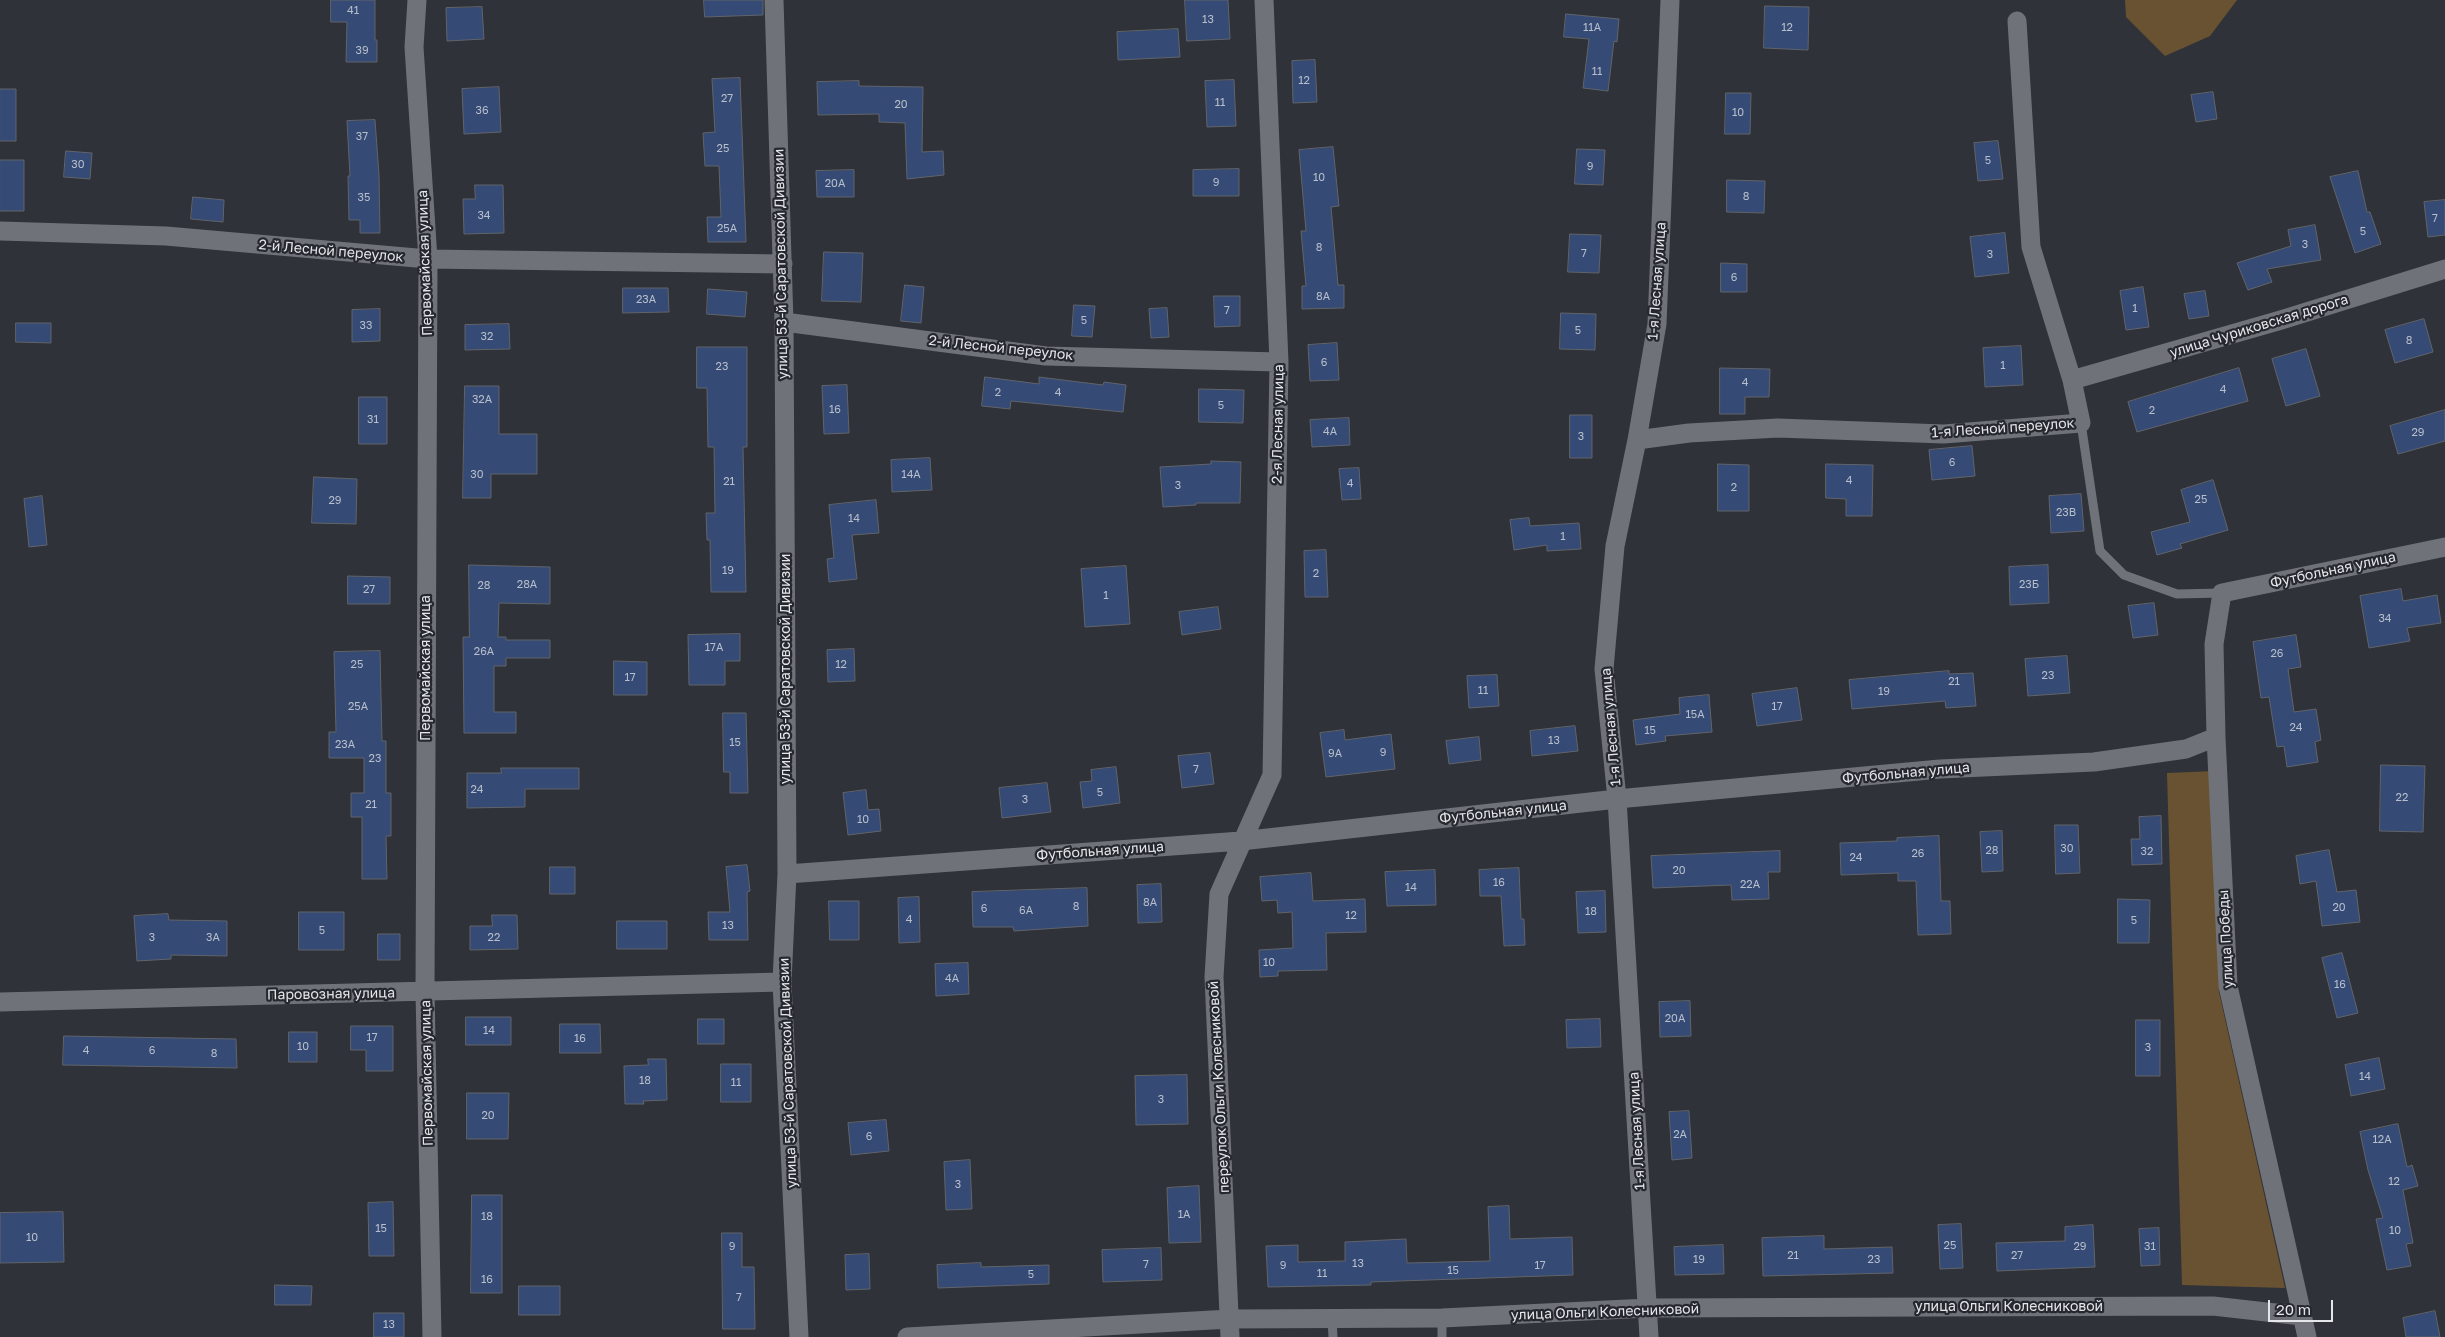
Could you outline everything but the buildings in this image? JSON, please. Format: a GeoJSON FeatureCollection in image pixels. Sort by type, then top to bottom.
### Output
{"type":"FeatureCollection","features":[{"type":"Feature","properties":{"kind":"street","name":"Первомайская улица"},"geometry":{"type":"LineString","coordinates":[[416,0],[414,46],[428,260],[425,992],[432,1337]]}},
{"type":"Feature","properties":{"kind":"street","name":"улица 53-й Саратовской Дивизии"},"geometry":{"type":"LineString","coordinates":[[774,0],[784,322],[787,874],[782,982],[799,1337]]}},
{"type":"Feature","properties":{"kind":"street","name":"2-я Лесная улица"},"geometry":{"type":"LineString","coordinates":[[1241,841],[1272,775],[1279,362],[1264,0]]}},
{"type":"Feature","properties":{"kind":"street","name":"1-я Лесная улица"},"geometry":{"type":"LineString","coordinates":[[1649,1337],[1617,799],[1604,669],[1615,546],[1637,440],[1657,324],[1670,0]]}},
{"type":"Feature","properties":{"kind":"street","name":"1-я Лесной переулок"},"geometry":{"type":"LineString","coordinates":[[1637,440],[1689,433],[1778,428],[1944,434],[2081,423],[2072,380],[2032,248],[2017,21]]}},
{"type":"Feature","properties":{"kind":"street","name":"2-й Лесной переулок"},"geometry":{"type":"LineString","coordinates":[[0,231],[166,236],[428,260],[783,264]]}},
{"type":"Feature","properties":{"kind":"street","name":"улица Чуриковская дорога"},"geometry":{"type":"LineString","coordinates":[[2072,380],[2281,320],[2445,269]]}},
{"type":"Feature","properties":{"kind":"street","name":"2-й Лесной переулок"},"geometry":{"type":"LineString","coordinates":[[784,322],[1046,356],[1279,362]]}},
{"type":"Feature","properties":{"kind":"street","name":"Футбольная улица"},"geometry":{"type":"LineString","coordinates":[[2222,593],[2445,547]]}},
{"type":"Feature","properties":{"kind":"street","name":"улица Победы"},"geometry":{"type":"LineString","coordinates":[[2222,593],[2214,644],[2216,737],[2228,986],[2307,1337]]}},
{"type":"Feature","properties":{"kind":"street","name":"Футбольная улица"},"geometry":{"type":"LineString","coordinates":[[787,874],[1241,841],[1617,799],[1940,769],[2094,762],[2186,748],[2216,737]]}},
{"type":"Feature","properties":{"kind":"street","name":"переулок Ольги Колесниковой"},"geometry":{"type":"LineString","coordinates":[[1230,1328],[1214,977],[1219,894],[1241,841]]}},
{"type":"Feature","properties":{"kind":"street","name":"Паровозная улица"},"geometry":{"type":"LineString","coordinates":[[0,1002],[782,982]]}},
{"type":"Feature","properties":{"kind":"street","name":"улица Ольги Колесниковой"},"geometry":{"type":"LineString","coordinates":[[907,1337],[1230,1328],[1332,1328],[1442,1318],[1648,1308],[2213,1306],[2302,1316]]}},
{"type":"Feature","properties":{"kind":"lane"},"geometry":{"type":"LineString","coordinates":[[2081,423],[2100,552],[2124,575],[2177,594],[2222,593]]}},
{"type":"Feature","properties":{"kind":"lane"},"geometry":{"type":"LineString","coordinates":[[1442,1318],[1442,1337]]}},
{"type":"Feature","properties":{"kind":"shaded area"},"geometry":{"type":"Polygon","coordinates":[[[2125,0],[2237,0],[2210,36],[2165,56],[2126,17],[2125,0]]]}},
{"type":"Feature","properties":{"kind":"shaded area"},"geometry":{"type":"Polygon","coordinates":[[[2213,771],[2219,992],[2285,1288],[2182,1285],[2167,773],[2213,771]]]}}]}
